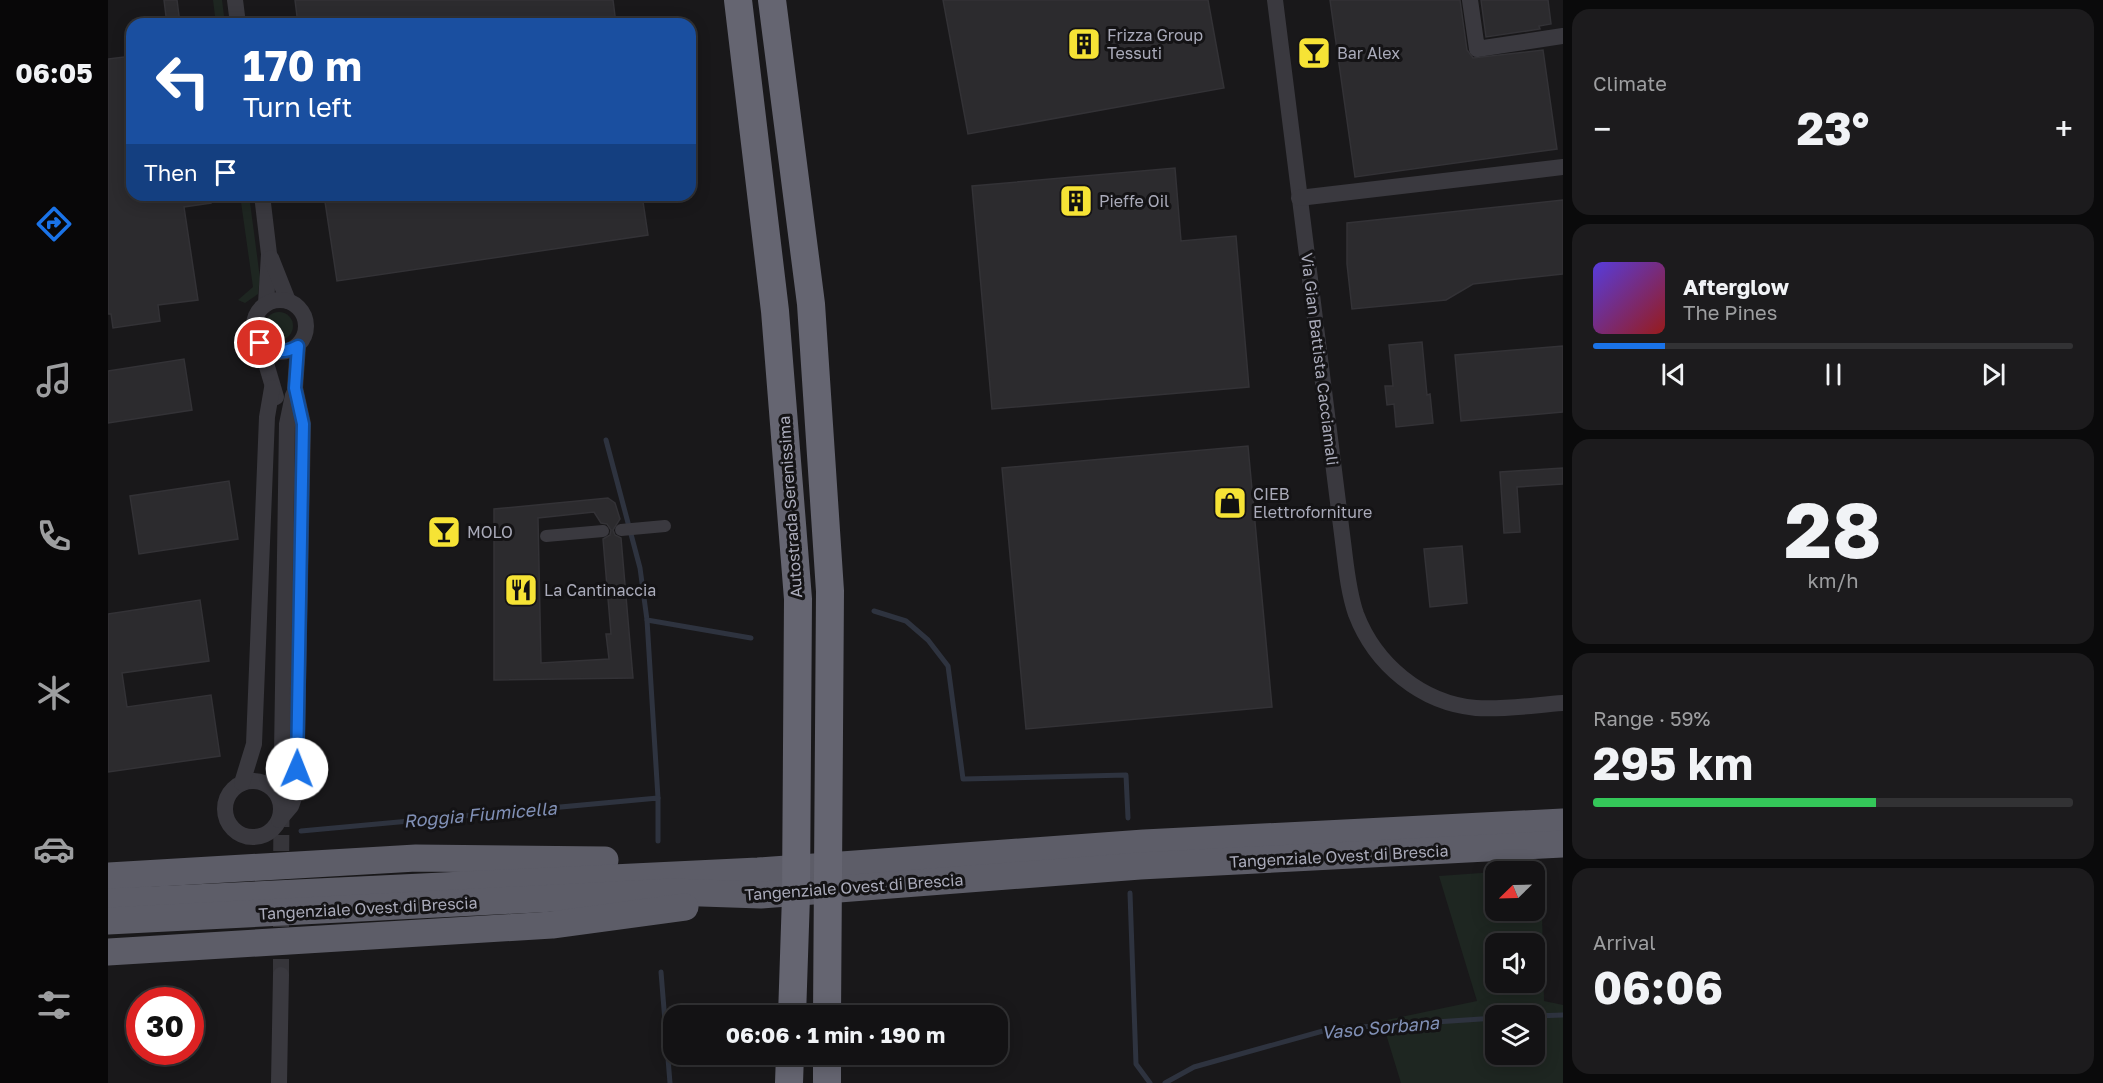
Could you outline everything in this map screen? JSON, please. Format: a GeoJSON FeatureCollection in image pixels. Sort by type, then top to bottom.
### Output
{"type":"FeatureCollection","features":[{"type":"Feature","properties":{"kind":"highway","name":"Autostrada Serenissima"},"geometry":{"type":"LineString","coordinates":[[738,0],[775,311],[798,599],[796,896],[792,1005]]}},
{"type":"Feature","properties":{"kind":"highway","name":"Autostrada Serenissima"},"geometry":{"type":"LineString","coordinates":[[772,0],[811,304],[830,591],[827,1005]]}},
{"type":"Feature","properties":{"kind":"highway","name":"Tangenziale Ovest di Brescia"},"geometry":{"type":"LineString","coordinates":[[883,874],[1144,843],[1563,822]]}},
{"type":"Feature","properties":{"kind":"highway","name":"Tangenziale Ovest di Brescia"},"geometry":{"type":"LineString","coordinates":[[108,902],[1140,866],[1563,844]]}},
{"type":"Feature","properties":{"kind":"highway"},"geometry":{"type":"LineString","coordinates":[[108,876],[416,858],[603,860],[752,879]]}},
{"type":"Feature","properties":{"kind":"highway","name":"Tangenziale Ovest di Brescia"},"geometry":{"type":"LineString","coordinates":[[108,921],[672,892],[752,879]]}},
{"type":"Feature","properties":{"kind":"highway"},"geometry":{"type":"LineString","coordinates":[[108,952],[552,925],[752,879]]}},
{"type":"Feature","properties":{"kind":"highway"},"geometry":{"type":"LineString","coordinates":[[108,964],[146,959],[305,950],[371,936]]}},
{"type":"Feature","properties":{"kind":"highway"},"geometry":{"type":"LineString","coordinates":[[789,1083],[790,1065]]}},
{"type":"Feature","properties":{"kind":"highway"},"geometry":{"type":"LineString","coordinates":[[827,1065],[827,1083]]}},
{"type":"Feature","properties":{"kind":"street"},"geometry":{"type":"LineString","coordinates":[[234,0],[237,18]]}},
{"type":"Feature","properties":{"kind":"street","name":"Via Gian Battista Cacciamali"},"geometry":{"type":"LineString","coordinates":[[1275,0],[1349,587],[1356,613],[1366,636],[1386,665],[1412,685],[1439,699],[1476,708],[1563,703]]}},
{"type":"Feature","properties":{"kind":"street"},"geometry":{"type":"LineString","coordinates":[[1470,0],[1477,49],[1563,36]]}},
{"type":"Feature","properties":{"kind":"street"},"geometry":{"type":"LineString","coordinates":[[1299,198],[1563,167]]}},
{"type":"Feature","properties":{"kind":"street"},"geometry":{"type":"LineString","coordinates":[[263,201],[269,254],[266,304]]}},
{"type":"Feature","properties":{"kind":"street"},"geometry":{"type":"LineString","coordinates":[[269,254],[288,301]]}},
{"type":"Feature","properties":{"kind":"street"},"geometry":{"type":"LineString","coordinates":[[282,753],[287,424],[295,388],[298,346],[306,327],[304,316],[298,307],[288,301],[276,300],[266,304],[257,312],[254,324],[272,388],[287,424]]}},
{"type":"Feature","properties":{"kind":"street"},"geometry":{"type":"LineString","coordinates":[[260,343],[268,350],[278,352],[289,351],[298,346]]}},
{"type":"Feature","properties":{"kind":"street"},"geometry":{"type":"LineString","coordinates":[[242,783],[254,744],[267,417],[272,388]]}},
{"type":"Feature","properties":{"kind":"street"},"geometry":{"type":"LineString","coordinates":[[279,819],[281,809],[273,788],[253,780],[232,789],[226,798],[224,809],[226,820],[233,829],[253,837],[264,835],[273,829],[291,806],[296,792],[303,424],[295,388]]}},
{"type":"Feature","properties":{"kind":"street"},"geometry":{"type":"LineString","coordinates":[[621,530],[665,526]]}},
{"type":"Feature","properties":{"kind":"street"},"geometry":{"type":"LineString","coordinates":[[546,536],[603,531]]}},
{"type":"Feature","properties":{"kind":"street"},"geometry":{"type":"LineString","coordinates":[[279,1083],[280,975]]}},
{"type":"Feature","properties":{"kind":"shaded area"},"geometry":{"type":"Polygon","coordinates":[[[213,0],[222,0],[224,18],[215,18],[213,0]]]}},
{"type":"Feature","properties":{"kind":"shaded area"},"geometry":{"type":"Polygon","coordinates":[[[241,201],[250,201],[260,278],[258,294],[245,303],[238,300],[253,287],[241,201]]]}},
{"type":"Feature","properties":{"kind":"shaded area"},"geometry":{"type":"Polygon","coordinates":[[[279,312],[289,316],[293,326],[289,336],[279,340],[269,336],[265,326],[269,316],[279,312]]]}},
{"type":"Feature","properties":{"kind":"shaded area"},"geometry":{"type":"Polygon","coordinates":[[[1485,873],[1485,921],[1542,921],[1542,933],[1485,933],[1485,993],[1544,993],[1544,1001],[1563,1005],[1563,1083],[1401,1083],[1382,1021],[1477,1001],[1439,876],[1485,873]]]}},
{"type":"Feature","properties":{"kind":"building"},"geometry":{"type":"Polygon","coordinates":[[[164,0],[177,0],[179,18],[166,18],[164,0]]]}},
{"type":"Feature","properties":{"kind":"building"},"geometry":{"type":"Polygon","coordinates":[[[295,0],[613,0],[615,18],[297,18],[295,0]]]}},
{"type":"Feature","properties":{"kind":"building","name":"Frizza Group Tessuti"},"geometry":{"type":"Polygon","coordinates":[[[943,0],[1208,0],[1224,88],[968,134],[943,0]]]}},
{"type":"Feature","properties":{"kind":"building"},"geometry":{"type":"Polygon","coordinates":[[[1330,0],[1460,0],[1467,50],[1473,58],[1543,50],[1557,149],[1355,177],[1330,0]]]}},
{"type":"Feature","properties":{"kind":"building"},"geometry":{"type":"Polygon","coordinates":[[[1481,0],[1548,0],[1551,24],[1539,26],[1540,29],[1486,37],[1481,0]]]}},
{"type":"Feature","properties":{"kind":"building"},"geometry":{"type":"Polygon","coordinates":[[[126,57],[126,201],[211,201],[211,203],[184,207],[198,300],[158,305],[160,321],[113,328],[111,314],[108,314],[108,59],[126,57]]]}},
{"type":"Feature","properties":{"kind":"building"},"geometry":{"type":"Polygon","coordinates":[[[1175,168],[1181,241],[1236,236],[1249,387],[992,409],[972,186],[1175,168]]]}},
{"type":"Feature","properties":{"kind":"building"},"geometry":{"type":"Polygon","coordinates":[[[1563,200],[1563,274],[1473,284],[1446,300],[1352,309],[1347,264],[1347,223],[1563,200]]]}},
{"type":"Feature","properties":{"kind":"building"},"geometry":{"type":"Polygon","coordinates":[[[325,201],[643,201],[648,235],[337,281],[325,201]]]}},
{"type":"Feature","properties":{"kind":"building"},"geometry":{"type":"Polygon","coordinates":[[[1422,342],[1427,395],[1430,394],[1433,423],[1396,427],[1394,404],[1387,405],[1385,386],[1393,386],[1389,345],[1422,342]]]}},
{"type":"Feature","properties":{"kind":"building"},"geometry":{"type":"Polygon","coordinates":[[[1563,346],[1563,412],[1461,421],[1455,355],[1563,346]]]}},
{"type":"Feature","properties":{"kind":"building"},"geometry":{"type":"Polygon","coordinates":[[[184,359],[192,410],[108,423],[108,371],[184,359]]]}},
{"type":"Feature","properties":{"kind":"building"},"geometry":{"type":"Polygon","coordinates":[[[1248,446],[1272,707],[1026,729],[1002,468],[1248,446]]]}},
{"type":"Feature","properties":{"kind":"building"},"geometry":{"type":"Polygon","coordinates":[[[1563,468],[1563,484],[1517,487],[1520,532],[1504,533],[1500,472],[1563,468]]]}},
{"type":"Feature","properties":{"kind":"building"},"geometry":{"type":"Polygon","coordinates":[[[229,481],[238,539],[139,554],[130,496],[229,481]]]}},
{"type":"Feature","properties":{"kind":"building"},"geometry":{"type":"Polygon","coordinates":[[[608,498],[615,503],[620,519],[613,530],[615,535],[621,538],[633,678],[494,680],[494,509],[608,498]],[[594,512],[538,518],[541,663],[609,659],[606,634],[611,634],[603,539],[610,535],[611,530],[607,524],[601,523],[594,512]]]}},
{"type":"Feature","properties":{"kind":"building"},"geometry":{"type":"Polygon","coordinates":[[[1462,546],[1467,603],[1430,607],[1424,549],[1462,546]]]}},
{"type":"Feature","properties":{"kind":"building"},"geometry":{"type":"Polygon","coordinates":[[[200,600],[209,661],[122,673],[127,707],[211,695],[220,756],[108,772],[108,614],[200,600]]]}},
{"type":"Feature","properties":{"kind":"waterway","name":"Roggia Fiumicella"},"geometry":{"type":"LineString","coordinates":[[606,440],[640,568],[647,620],[751,638]]}},
{"type":"Feature","properties":{"kind":"waterway","name":"Roggia Fiumicella"},"geometry":{"type":"LineString","coordinates":[[874,611],[906,621],[928,640],[948,666],[963,779],[1126,775],[1128,818]]}},
{"type":"Feature","properties":{"kind":"waterway","name":"Roggia Fiumicella"},"geometry":{"type":"LineString","coordinates":[[647,620],[658,798]]}},
{"type":"Feature","properties":{"kind":"waterway","name":"Roggia Fiumicella"},"geometry":{"type":"LineString","coordinates":[[301,831],[658,798],[658,841]]}},
{"type":"Feature","properties":{"kind":"waterway","name":"Roggia Fiumicella"},"geometry":{"type":"LineString","coordinates":[[1130,893],[1136,1064],[1150,1083]]}},
{"type":"Feature","properties":{"kind":"waterway","name":"Roggia Fiumicella"},"geometry":{"type":"LineString","coordinates":[[661,972],[670,1083]]}},
{"type":"Feature","properties":{"kind":"waterway","name":"Vaso Sorbana"},"geometry":{"type":"LineString","coordinates":[[1545,1016],[1563,1015]]}},
{"type":"Feature","properties":{"kind":"waterway","name":"Vaso Sorbana"},"geometry":{"type":"LineString","coordinates":[[1165,1083],[1194,1067],[1330,1029],[1485,1019]]}},
{"type":"Feature","properties":{"kind":"tunnel"},"geometry":{"type":"LineString","coordinates":[[281,875],[282,753]]}},
{"type":"Feature","properties":{"kind":"tunnel"},"geometry":{"type":"LineString","coordinates":[[281,904],[281,975]]}},
{"type":"Feature","properties":{"kind":"place","name":"Frizza Group Tessuti"},"geometry":{"type":"Point","coordinates":[1084,44]}},
{"type":"Feature","properties":{"kind":"place","name":"Bar Alex"},"geometry":{"type":"Point","coordinates":[1314,53]}},
{"type":"Feature","properties":{"kind":"place","name":"Pieffe Oil"},"geometry":{"type":"Point","coordinates":[1076,201]}},
{"type":"Feature","properties":{"kind":"place","name":"CIEB Elettroforniture"},"geometry":{"type":"Point","coordinates":[1230,503]}},
{"type":"Feature","properties":{"kind":"place","name":"MOLO"},"geometry":{"type":"Point","coordinates":[444,532]}},
{"type":"Feature","properties":{"kind":"place","name":"La Cantinaccia"},"geometry":{"type":"Point","coordinates":[521,590]}},
{"type":"Feature","properties":{"kind":"route"},"geometry":{"type":"LineString","coordinates":[[260,343],[268,350],[278,352],[289,351],[298,346],[295,388],[303,424],[297,769]]}}]}
